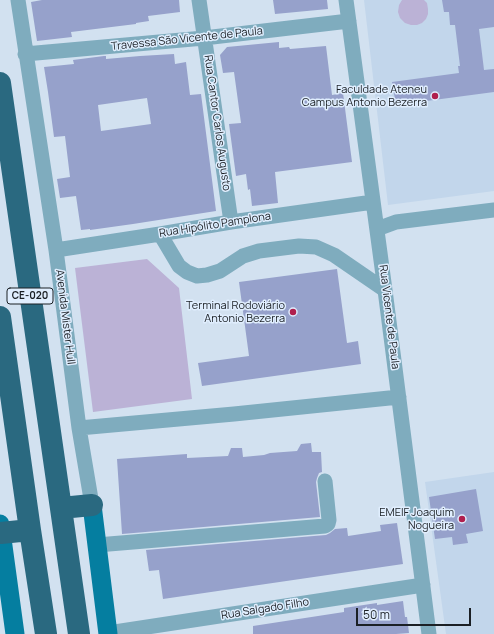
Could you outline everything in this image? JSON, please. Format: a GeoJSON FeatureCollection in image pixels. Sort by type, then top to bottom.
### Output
{"type":"FeatureCollection","features":[{"type":"Feature","properties":{"kind":"highway","name":"CE-020"},"geometry":{"type":"LineString","coordinates":[[0,83],[79,634]]}},
{"type":"Feature","properties":{"kind":"highway","name":"CE-020"},"geometry":{"type":"LineString","coordinates":[[0,317],[46,634]]}},
{"type":"Feature","properties":{"kind":"highway"},"geometry":{"type":"LineString","coordinates":[[60,508],[92,505]]}},
{"type":"Feature","properties":{"kind":"highway"},"geometry":{"type":"LineString","coordinates":[[0,530],[30,530]]}},
{"type":"Feature","properties":{"kind":"main road","name":"Avenida Mister Hull"},"geometry":{"type":"LineString","coordinates":[[92,505],[108,634]]}},
{"type":"Feature","properties":{"kind":"main road"},"geometry":{"type":"LineString","coordinates":[[0,530],[15,634]]}},
{"type":"Feature","properties":{"kind":"street","name":"Avenida Mister Hull"},"geometry":{"type":"LineString","coordinates":[[18,0],[56,250],[79,428],[92,505]]}},
{"type":"Feature","properties":{"kind":"street","name":"Rua Cantor Carlos Augusto"},"geometry":{"type":"LineString","coordinates":[[199,0],[231,222]]}},
{"type":"Feature","properties":{"kind":"street","name":"Rua Vicente de Paula"},"geometry":{"type":"LineString","coordinates":[[346,0],[374,202],[429,634]]}},
{"type":"Feature","properties":{"kind":"street","name":"Travessa São Vicente de Paula"},"geometry":{"type":"LineString","coordinates":[[25,54],[204,38],[348,21]]}},
{"type":"Feature","properties":{"kind":"street","name":"Rua Hipólito Pamplona"},"geometry":{"type":"LineString","coordinates":[[56,250],[231,222],[374,202]]}},
{"type":"Feature","properties":{"kind":"street"},"geometry":{"type":"LineString","coordinates":[[377,229],[396,222],[494,210]]}},
{"type":"Feature","properties":{"kind":"street"},"geometry":{"type":"LineString","coordinates":[[160,234],[179,266],[196,276],[207,275],[220,271],[242,256],[259,251],[299,246],[316,247],[334,255],[385,290]]}},
{"type":"Feature","properties":{"kind":"street"},"geometry":{"type":"LineString","coordinates":[[79,428],[399,397]]}},
{"type":"Feature","properties":{"kind":"street"},"geometry":{"type":"LineString","coordinates":[[97,545],[325,526],[328,524],[329,520],[325,481]]}},
{"type":"Feature","properties":{"kind":"street","name":"Rua Salgado Filho"},"geometry":{"type":"LineString","coordinates":[[108,634],[422,585]]}},
{"type":"Feature","properties":{"kind":"shaded area","name":"Faculdade Ateneu Campus Antonio Bezerra"},"geometry":{"type":"Polygon","coordinates":[[[364,0],[494,0],[494,191],[388,205],[364,0]]]}},
{"type":"Feature","properties":{"kind":"shaded area"},"geometry":{"type":"Polygon","coordinates":[[[402,0],[424,0],[427,3],[428,9],[426,19],[417,25],[405,23],[400,18],[398,12],[399,5],[402,0]]]}},
{"type":"Feature","properties":{"kind":"shaded area"},"geometry":{"type":"Polygon","coordinates":[[[147,259],[179,288],[192,399],[93,412],[75,268],[147,259]]]}},
{"type":"Feature","properties":{"kind":"shaded area","name":"EMEIF Joaquim Nogueira"},"geometry":{"type":"Polygon","coordinates":[[[494,472],[494,634],[446,634],[425,482],[494,472]]]}},
{"type":"Feature","properties":{"kind":"building"},"geometry":{"type":"Polygon","coordinates":[[[42,0],[179,0],[180,12],[148,16],[149,21],[136,24],[71,32],[72,37],[37,41],[31,2],[42,0]]]}},
{"type":"Feature","properties":{"kind":"building"},"geometry":{"type":"Polygon","coordinates":[[[273,0],[327,0],[328,9],[275,14],[273,0]]]}},
{"type":"Feature","properties":{"kind":"building"},"geometry":{"type":"Polygon","coordinates":[[[442,0],[494,0],[494,27],[479,29],[484,70],[494,69],[494,92],[396,105],[392,82],[459,73],[458,66],[460,66],[455,25],[450,25],[449,12],[444,12],[442,0]]]}},
{"type":"Feature","properties":{"kind":"building"},"geometry":{"type":"Polygon","coordinates":[[[279,42],[279,48],[289,47],[290,49],[326,46],[332,95],[343,93],[352,162],[275,172],[278,203],[252,206],[246,174],[236,176],[229,124],[241,123],[234,72],[223,73],[220,55],[227,47],[279,42]]]}},
{"type":"Feature","properties":{"kind":"building"},"geometry":{"type":"Polygon","coordinates":[[[174,54],[175,64],[186,62],[190,95],[201,94],[216,211],[133,224],[81,230],[76,196],[60,198],[57,179],[70,177],[65,136],[54,137],[44,67],[74,64],[73,60],[104,56],[106,56],[106,59],[174,54]],[[147,98],[98,105],[101,131],[151,124],[147,98]]]}},
{"type":"Feature","properties":{"kind":"building","name":"Terminal Rodoviário Antonio Bezerra"},"geometry":{"type":"Polygon","coordinates":[[[337,269],[347,343],[358,341],[361,364],[202,386],[198,363],[249,356],[239,282],[337,269]]]}},
{"type":"Feature","properties":{"kind":"building"},"geometry":{"type":"Polygon","coordinates":[[[311,443],[312,452],[321,452],[322,472],[319,473],[316,482],[320,517],[122,534],[117,459],[187,454],[187,458],[228,456],[231,448],[242,448],[243,457],[297,451],[301,444],[311,443]]]}},
{"type":"Feature","properties":{"kind":"building"},"geometry":{"type":"Polygon","coordinates":[[[476,489],[483,531],[466,534],[468,543],[453,545],[452,537],[435,539],[429,497],[476,489]]]}},
{"type":"Feature","properties":{"kind":"building"},"geometry":{"type":"Polygon","coordinates":[[[397,523],[403,564],[163,599],[159,570],[149,571],[146,550],[326,535],[335,529],[347,528],[348,536],[381,531],[380,525],[397,523]]]}},
{"type":"Feature","properties":{"kind":"building"},"geometry":{"type":"Polygon","coordinates":[[[403,601],[409,633],[253,634],[253,626],[344,612],[344,608],[403,601]]]}},
{"type":"Feature","properties":{"kind":"place","name":"Faculdade Ateneu Campus Antonio Bezerra"},"geometry":{"type":"Point","coordinates":[435,96]}},
{"type":"Feature","properties":{"kind":"place","name":"Terminal Rodoviário Antonio Bezerra"},"geometry":{"type":"Point","coordinates":[293,312]}},
{"type":"Feature","properties":{"kind":"place","name":"EMEIF Joaquim Nogueira"},"geometry":{"type":"Point","coordinates":[462,519]}}]}
